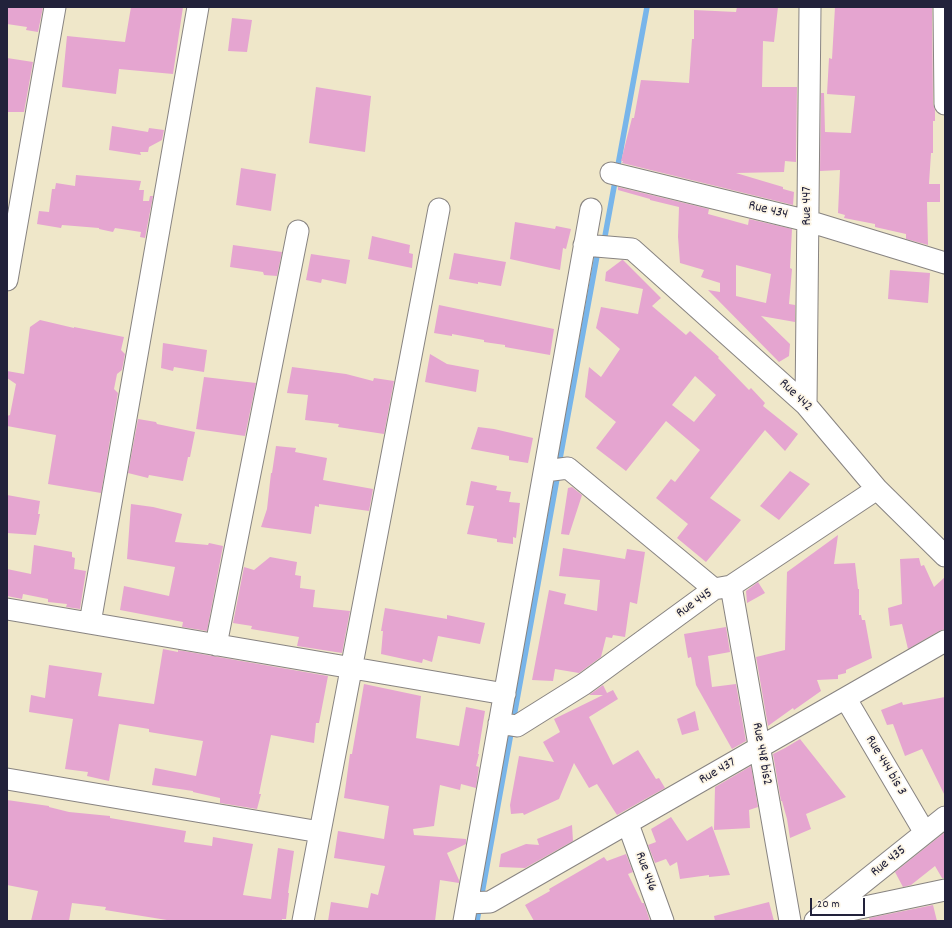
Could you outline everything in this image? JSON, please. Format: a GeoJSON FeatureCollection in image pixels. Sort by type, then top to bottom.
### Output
{"type":"FeatureCollection","features":[{"type":"Feature","properties":{"kind":"street"},"geometry":{"type":"LineString","coordinates":[[7,280],[55,7]]}},
{"type":"Feature","properties":{"kind":"street"},"geometry":{"type":"LineString","coordinates":[[90,623],[198,7]]}},
{"type":"Feature","properties":{"kind":"street","name":"Rue 447"},"geometry":{"type":"LineString","coordinates":[[806,405],[810,7]]}},
{"type":"Feature","properties":{"kind":"street"},"geometry":{"type":"LineString","coordinates":[[944,7],[945,104]]}},
{"type":"Feature","properties":{"kind":"street","name":"Rue 434"},"geometry":{"type":"LineString","coordinates":[[611,173],[808,221],[945,263]]}},
{"type":"Feature","properties":{"kind":"street"},"geometry":{"type":"LineString","coordinates":[[303,921],[439,209]]}},
{"type":"Feature","properties":{"kind":"street"},"geometry":{"type":"LineString","coordinates":[[474,907],[508,724],[504,694],[591,209]]}},
{"type":"Feature","properties":{"kind":"street"},"geometry":{"type":"LineString","coordinates":[[216,645],[298,231]]}},
{"type":"Feature","properties":{"kind":"street","name":"Rue 442"},"geometry":{"type":"LineString","coordinates":[[584,245],[632,249],[806,405],[877,489],[945,556]]}},
{"type":"Feature","properties":{"kind":"street"},"geometry":{"type":"LineString","coordinates":[[945,250],[945,267]]}},
{"type":"Feature","properties":{"kind":"street"},"geometry":{"type":"LineString","coordinates":[[545,471],[568,468],[723,587]]}},
{"type":"Feature","properties":{"kind":"street","name":"Rue 445"},"geometry":{"type":"LineString","coordinates":[[508,724],[584,684],[723,587],[877,489]]}},
{"type":"Feature","properties":{"kind":"street","name":"Rue 448 bis2"},"geometry":{"type":"LineString","coordinates":[[723,587],[760,748],[790,921]]}},
{"type":"Feature","properties":{"kind":"street"},"geometry":{"type":"LineString","coordinates":[[7,609],[504,694]]}},
{"type":"Feature","properties":{"kind":"street","name":"Rue 437"},"geometry":{"type":"LineString","coordinates":[[474,907],[628,824],[945,642]]}},
{"type":"Feature","properties":{"kind":"street","name":"Rue 444 bis 3"},"geometry":{"type":"LineString","coordinates":[[846,699],[925,833]]}},
{"type":"Feature","properties":{"kind":"street"},"geometry":{"type":"LineString","coordinates":[[7,779],[320,832]]}},
{"type":"Feature","properties":{"kind":"street","name":"Rue 435"},"geometry":{"type":"LineString","coordinates":[[818,918],[945,817]]}},
{"type":"Feature","properties":{"kind":"street","name":"Rue 446"},"geometry":{"type":"LineString","coordinates":[[628,824],[663,921]]}},
{"type":"Feature","properties":{"kind":"street"},"geometry":{"type":"LineString","coordinates":[[818,918],[945,890]]}},
{"type":"Feature","properties":{"kind":"building"},"geometry":{"type":"Polygon","coordinates":[[[7,7],[43,7],[38,32],[26,30],[27,27],[7,24],[7,7]]]}},
{"type":"Feature","properties":{"kind":"building"},"geometry":{"type":"Polygon","coordinates":[[[131,7],[183,7],[173,74],[119,69],[116,94],[62,87],[67,36],[125,42],[131,7]]]}},
{"type":"Feature","properties":{"kind":"building"},"geometry":{"type":"Polygon","coordinates":[[[737,7],[778,7],[774,42],[763,41],[762,87],[797,87],[796,162],[785,161],[784,172],[736,173],[783,187],[783,189],[794,192],[793,205],[622,163],[623,161],[621,161],[632,118],[634,118],[641,80],[689,83],[692,39],[694,39],[694,10],[736,12],[737,7]]]}},
{"type":"Feature","properties":{"kind":"building"},"geometry":{"type":"Polygon","coordinates":[[[835,7],[932,7],[933,104],[935,110],[935,121],[933,121],[933,153],[931,153],[929,184],[940,184],[940,202],[927,202],[928,245],[906,239],[906,234],[875,227],[875,224],[844,218],[845,215],[838,213],[840,170],[820,171],[821,93],[824,93],[825,132],[851,133],[855,96],[827,94],[829,58],[832,59],[835,7]]]}},
{"type":"Feature","properties":{"kind":"building"},"geometry":{"type":"Polygon","coordinates":[[[232,18],[252,20],[247,52],[228,51],[232,18]]]}},
{"type":"Feature","properties":{"kind":"building"},"geometry":{"type":"Polygon","coordinates":[[[7,58],[33,62],[24,112],[7,112],[7,58]]]}},
{"type":"Feature","properties":{"kind":"building"},"geometry":{"type":"Polygon","coordinates":[[[316,87],[371,96],[365,152],[309,143],[316,87]]]}},
{"type":"Feature","properties":{"kind":"building"},"geometry":{"type":"Polygon","coordinates":[[[112,126],[148,132],[149,128],[164,130],[162,140],[149,147],[148,152],[140,152],[141,155],[109,150],[112,126]]]}},
{"type":"Feature","properties":{"kind":"building"},"geometry":{"type":"Polygon","coordinates":[[[241,168],[276,174],[271,211],[236,205],[241,168]]]}},
{"type":"Feature","properties":{"kind":"building"},"geometry":{"type":"Polygon","coordinates":[[[76,175],[141,181],[139,190],[144,190],[143,201],[149,201],[150,196],[153,196],[145,238],[140,237],[141,232],[115,228],[113,232],[99,228],[62,225],[61,228],[37,224],[39,211],[49,212],[52,189],[55,189],[56,183],[75,186],[76,175]]]}},
{"type":"Feature","properties":{"kind":"building"},"geometry":{"type":"Polygon","coordinates":[[[618,187],[709,209],[708,214],[748,225],[749,219],[792,229],[790,268],[792,269],[789,304],[795,305],[795,322],[761,316],[790,344],[789,356],[779,362],[708,290],[720,292],[720,283],[701,277],[704,270],[680,263],[678,237],[679,207],[618,190],[618,187]],[[736,265],[736,296],[766,303],[771,274],[736,265]]]}},
{"type":"Feature","properties":{"kind":"building"},"geometry":{"type":"Polygon","coordinates":[[[515,222],[555,229],[556,226],[571,229],[566,249],[563,248],[560,270],[510,259],[515,222]]]}},
{"type":"Feature","properties":{"kind":"building"},"geometry":{"type":"Polygon","coordinates":[[[372,236],[410,245],[409,253],[413,254],[412,268],[368,259],[372,236]]]}},
{"type":"Feature","properties":{"kind":"building"},"geometry":{"type":"Polygon","coordinates":[[[233,245],[282,252],[277,276],[264,275],[263,272],[230,267],[233,245]]]}},
{"type":"Feature","properties":{"kind":"building"},"geometry":{"type":"Polygon","coordinates":[[[454,253],[506,262],[501,286],[449,279],[454,253]]]}},
{"type":"Feature","properties":{"kind":"building"},"geometry":{"type":"Polygon","coordinates":[[[311,254],[350,260],[346,284],[322,279],[321,283],[306,280],[311,254]]]}},
{"type":"Feature","properties":{"kind":"building"},"geometry":{"type":"Polygon","coordinates":[[[623,260],[661,298],[652,306],[686,335],[690,331],[719,357],[718,358],[749,390],[751,388],[765,403],[763,406],[798,434],[785,451],[765,430],[710,498],[741,520],[706,562],[677,538],[688,524],[656,498],[671,479],[675,482],[700,450],[666,421],[626,471],[596,448],[616,422],[585,397],[589,367],[601,377],[620,349],[596,328],[601,307],[638,314],[643,289],[605,281],[606,272],[623,260]],[[695,376],[672,405],[694,422],[716,395],[695,376]]]}},
{"type":"Feature","properties":{"kind":"building"},"geometry":{"type":"Polygon","coordinates":[[[890,270],[930,273],[928,303],[888,299],[890,270]]]}},
{"type":"Feature","properties":{"kind":"building"},"geometry":{"type":"Polygon","coordinates":[[[439,305],[554,329],[550,355],[505,347],[505,345],[484,342],[484,340],[452,334],[452,336],[434,333],[439,305]]]}},
{"type":"Feature","properties":{"kind":"building"},"geometry":{"type":"Polygon","coordinates":[[[40,320],[124,337],[121,350],[125,354],[122,370],[117,374],[114,389],[118,393],[101,493],[48,484],[56,435],[7,426],[7,416],[10,415],[16,384],[7,378],[7,371],[24,374],[30,327],[40,320]]]}},
{"type":"Feature","properties":{"kind":"building"},"geometry":{"type":"Polygon","coordinates":[[[163,343],[207,350],[204,372],[174,367],[173,371],[161,368],[163,343]]]}},
{"type":"Feature","properties":{"kind":"building"},"geometry":{"type":"Polygon","coordinates":[[[430,354],[447,364],[479,370],[476,392],[425,382],[430,354]]]}},
{"type":"Feature","properties":{"kind":"building"},"geometry":{"type":"Polygon","coordinates":[[[292,367],[346,374],[373,381],[374,378],[394,381],[384,434],[338,427],[339,424],[305,420],[308,395],[287,393],[292,367]]]}},
{"type":"Feature","properties":{"kind":"building"},"geometry":{"type":"Polygon","coordinates":[[[204,377],[256,383],[245,436],[196,429],[204,377]]]}},
{"type":"Feature","properties":{"kind":"building"},"geometry":{"type":"Polygon","coordinates":[[[138,419],[195,432],[183,481],[149,475],[148,478],[128,473],[138,419]]]}},
{"type":"Feature","properties":{"kind":"building"},"geometry":{"type":"Polygon","coordinates":[[[478,427],[533,438],[528,463],[509,460],[509,456],[471,449],[478,427]]]}},
{"type":"Feature","properties":{"kind":"building"},"geometry":{"type":"Polygon","coordinates":[[[276,446],[296,448],[295,452],[327,458],[323,480],[373,489],[369,511],[319,504],[319,507],[315,506],[311,534],[261,527],[267,509],[276,446]]]}},
{"type":"Feature","properties":{"kind":"building"},"geometry":{"type":"Polygon","coordinates":[[[790,471],[810,484],[779,520],[760,506],[790,471]]]}},
{"type":"Feature","properties":{"kind":"building"},"geometry":{"type":"Polygon","coordinates":[[[471,481],[497,486],[496,490],[511,492],[509,502],[520,503],[516,538],[513,537],[513,544],[497,542],[497,539],[467,534],[474,506],[466,505],[471,481]]]}},
{"type":"Feature","properties":{"kind":"building"},"geometry":{"type":"Polygon","coordinates":[[[572,487],[582,495],[569,535],[561,534],[568,488],[572,487]]]}},
{"type":"Feature","properties":{"kind":"building"},"geometry":{"type":"Polygon","coordinates":[[[7,495],[40,501],[38,514],[40,514],[36,535],[7,533],[7,495]]]}},
{"type":"Feature","properties":{"kind":"building"},"geometry":{"type":"Polygon","coordinates":[[[131,504],[153,507],[182,514],[175,542],[208,545],[209,543],[223,546],[207,631],[182,627],[183,622],[120,610],[124,586],[169,596],[175,567],[127,559],[131,504]]]}},
{"type":"Feature","properties":{"kind":"building"},"geometry":{"type":"Polygon","coordinates":[[[838,535],[834,564],[855,563],[859,589],[859,615],[861,615],[862,620],[865,620],[872,658],[846,670],[846,673],[838,675],[838,679],[817,680],[821,691],[794,710],[793,708],[768,726],[756,657],[785,650],[787,572],[838,535]]]}},
{"type":"Feature","properties":{"kind":"building"},"geometry":{"type":"Polygon","coordinates":[[[34,545],[72,552],[72,557],[75,558],[74,569],[86,571],[80,609],[66,607],[67,604],[48,602],[48,599],[23,594],[22,599],[7,596],[7,569],[31,574],[34,545]]]}},
{"type":"Feature","properties":{"kind":"building"},"geometry":{"type":"Polygon","coordinates":[[[563,548],[625,559],[627,549],[645,552],[637,604],[630,602],[625,637],[613,635],[612,638],[606,637],[601,657],[579,673],[555,669],[553,681],[532,680],[549,590],[566,594],[564,604],[597,611],[600,580],[559,576],[563,548]]]}},
{"type":"Feature","properties":{"kind":"building"},"geometry":{"type":"Polygon","coordinates":[[[270,557],[297,562],[295,575],[301,576],[300,588],[315,590],[313,607],[350,611],[342,653],[297,646],[299,637],[251,629],[252,626],[233,623],[244,567],[254,570],[270,557]]]}},
{"type":"Feature","properties":{"kind":"building"},"geometry":{"type":"Polygon","coordinates":[[[919,558],[921,566],[924,565],[934,587],[945,577],[945,629],[908,649],[902,624],[890,626],[888,608],[902,604],[900,559],[919,558]]]}},
{"type":"Feature","properties":{"kind":"building"},"geometry":{"type":"Polygon","coordinates":[[[758,582],[765,593],[747,603],[746,591],[758,582]]]}},
{"type":"Feature","properties":{"kind":"building"},"geometry":{"type":"Polygon","coordinates":[[[385,608],[447,619],[447,615],[485,623],[480,644],[438,636],[432,662],[423,659],[422,663],[381,654],[383,631],[381,631],[385,608]]]}},
{"type":"Feature","properties":{"kind":"building"},"geometry":{"type":"Polygon","coordinates":[[[726,627],[730,652],[708,656],[712,687],[736,684],[746,741],[732,749],[696,685],[691,657],[688,658],[684,634],[726,627]]]}},
{"type":"Feature","properties":{"kind":"building"},"geometry":{"type":"Polygon","coordinates":[[[163,649],[178,652],[178,650],[328,676],[319,723],[316,723],[314,743],[271,735],[257,809],[220,803],[220,798],[193,791],[152,785],[155,768],[196,776],[203,741],[149,732],[149,729],[119,724],[109,781],[87,776],[88,772],[65,769],[73,719],[29,712],[31,695],[45,698],[49,665],[102,673],[98,696],[154,704],[163,649]]]}},
{"type":"Feature","properties":{"kind":"building"},"geometry":{"type":"Polygon","coordinates":[[[364,684],[421,696],[416,738],[459,746],[466,707],[485,711],[476,766],[479,767],[476,788],[461,784],[460,790],[440,785],[434,826],[413,829],[414,835],[466,839],[466,844],[447,853],[459,883],[440,880],[435,921],[328,921],[331,902],[368,908],[371,893],[378,895],[385,866],[334,858],[338,831],[384,839],[389,806],[344,798],[350,754],[352,754],[364,684]]]}},
{"type":"Feature","properties":{"kind":"building"},"geometry":{"type":"Polygon","coordinates":[[[603,685],[607,693],[613,690],[618,699],[589,717],[613,765],[638,750],[656,779],[659,778],[665,788],[617,815],[597,784],[589,788],[574,763],[559,799],[524,815],[523,813],[511,814],[510,805],[519,756],[554,762],[543,742],[560,732],[554,719],[603,695],[589,695],[603,685]]]}},
{"type":"Feature","properties":{"kind":"building"},"geometry":{"type":"Polygon","coordinates":[[[945,697],[945,796],[922,749],[905,756],[893,724],[887,725],[881,710],[902,702],[903,705],[945,697]]]}},
{"type":"Feature","properties":{"kind":"building"},"geometry":{"type":"Polygon","coordinates":[[[695,711],[699,730],[682,735],[677,719],[695,711]]]}},
{"type":"Feature","properties":{"kind":"building"},"geometry":{"type":"Polygon","coordinates":[[[800,739],[846,797],[806,814],[811,829],[790,838],[787,819],[781,801],[773,754],[800,739]]]}},
{"type":"Feature","properties":{"kind":"building"},"geometry":{"type":"Polygon","coordinates":[[[751,766],[758,807],[749,810],[750,828],[714,830],[715,787],[751,766]]]}},
{"type":"Feature","properties":{"kind":"building"},"geometry":{"type":"Polygon","coordinates":[[[7,800],[49,806],[69,812],[110,816],[110,818],[186,831],[184,842],[212,846],[213,837],[253,844],[243,895],[271,899],[278,848],[294,851],[286,919],[282,919],[282,921],[173,921],[105,910],[106,907],[72,903],[69,921],[31,921],[38,891],[7,885],[7,800]]]}},
{"type":"Feature","properties":{"kind":"building"},"geometry":{"type":"Polygon","coordinates":[[[671,817],[687,841],[712,826],[730,875],[709,877],[709,875],[680,879],[677,862],[670,866],[666,859],[655,863],[648,845],[656,842],[651,829],[671,817]]]}},
{"type":"Feature","properties":{"kind":"building"},"geometry":{"type":"Polygon","coordinates":[[[572,825],[573,841],[525,868],[499,867],[501,854],[526,844],[539,845],[537,839],[572,825]]]}},
{"type":"Feature","properties":{"kind":"building"},"geometry":{"type":"Polygon","coordinates":[[[945,832],[945,878],[942,878],[935,866],[911,885],[903,887],[895,872],[945,832]]]}},
{"type":"Feature","properties":{"kind":"building"},"geometry":{"type":"Polygon","coordinates":[[[626,854],[633,872],[628,874],[642,903],[644,903],[650,921],[534,921],[525,905],[550,891],[549,889],[604,857],[607,861],[626,854]]]}},
{"type":"Feature","properties":{"kind":"building"},"geometry":{"type":"Polygon","coordinates":[[[769,902],[774,921],[715,921],[714,916],[769,902]]]}},
{"type":"Feature","properties":{"kind":"building"},"geometry":{"type":"Polygon","coordinates":[[[933,905],[937,921],[870,921],[869,918],[933,905]]]}},
{"type":"Feature","properties":{"kind":"waterway"},"geometry":{"type":"LineString","coordinates":[[605,236],[647,7]]}},
{"type":"Feature","properties":{"kind":"waterway"},"geometry":{"type":"LineString","coordinates":[[559,464],[597,256]]}},
{"type":"Feature","properties":{"kind":"waterway"},"geometry":{"type":"LineString","coordinates":[[477,921],[558,473]]}}]}
